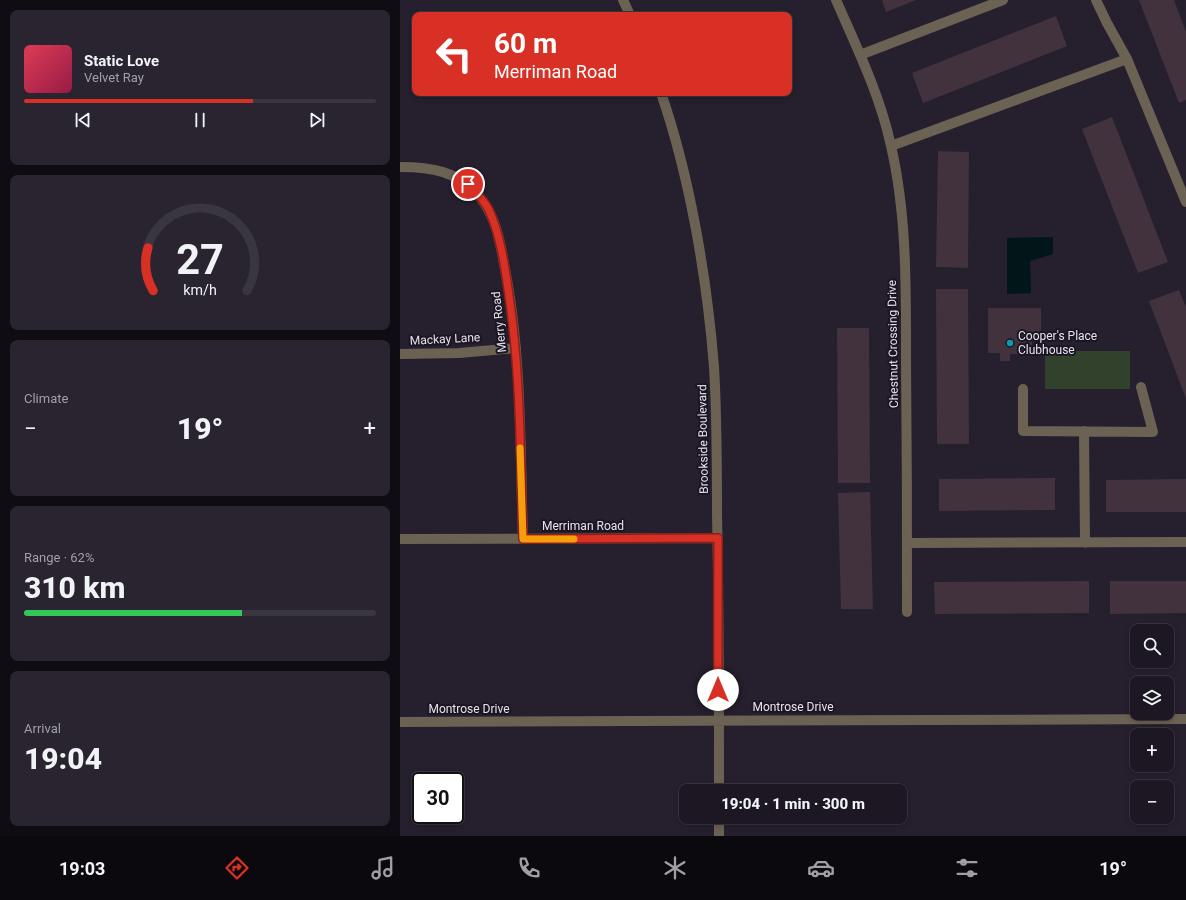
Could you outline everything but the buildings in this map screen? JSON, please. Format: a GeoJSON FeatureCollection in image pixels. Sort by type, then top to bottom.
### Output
{"type":"FeatureCollection","features":[{"type":"Feature","properties":{"kind":"street"},"geometry":{"type":"LineString","coordinates":[[623,0],[629,12]]}},
{"type":"Feature","properties":{"kind":"street","name":"Chestnut Crossing Drive"},"geometry":{"type":"LineString","coordinates":[[836,0],[877,98],[891,146],[897,175],[904,238],[906,320],[907,612]]}},
{"type":"Feature","properties":{"kind":"street"},"geometry":{"type":"LineString","coordinates":[[860,55],[1003,0]]}},
{"type":"Feature","properties":{"kind":"street"},"geometry":{"type":"LineString","coordinates":[[1096,0],[1127,59],[1186,202]]}},
{"type":"Feature","properties":{"kind":"street"},"geometry":{"type":"LineString","coordinates":[[891,146],[1127,59]]}},
{"type":"Feature","properties":{"kind":"street","name":"Brookside Boulevard"},"geometry":{"type":"LineString","coordinates":[[662,96],[678,148],[699,249],[714,366],[718,538],[719,784]]}},
{"type":"Feature","properties":{"kind":"street","name":"Merry Road"},"geometry":{"type":"LineString","coordinates":[[400,167],[417,167],[438,170],[452,174],[468,184],[488,208],[500,241],[516,348],[523,539]]}},
{"type":"Feature","properties":{"kind":"street","name":"Mackay Lane"},"geometry":{"type":"LineString","coordinates":[[400,354],[516,348]]}},
{"type":"Feature","properties":{"kind":"street"},"geometry":{"type":"LineString","coordinates":[[1023,389],[1023,431],[1153,432],[1141,387]]}},
{"type":"Feature","properties":{"kind":"street"},"geometry":{"type":"LineString","coordinates":[[1084,431],[1085,543]]}},
{"type":"Feature","properties":{"kind":"street","name":"Merriman Road"},"geometry":{"type":"LineString","coordinates":[[400,539],[718,538]]}},
{"type":"Feature","properties":{"kind":"street"},"geometry":{"type":"LineString","coordinates":[[907,543],[1186,542]]}},
{"type":"Feature","properties":{"kind":"street","name":"Montrose Drive"},"geometry":{"type":"LineString","coordinates":[[400,722],[1186,719]]}},
{"type":"Feature","properties":{"kind":"street"},"geometry":{"type":"LineString","coordinates":[[719,824],[719,836]]}},
{"type":"Feature","properties":{"kind":"green space"},"geometry":{"type":"Polygon","coordinates":[[[1045,351],[1130,351],[1130,389],[1045,389],[1045,351]]]}},
{"type":"Feature","properties":{"kind":"shaded area"},"geometry":{"type":"Polygon","coordinates":[[[1053,237],[1053,254],[1030,261],[1031,293],[1007,294],[1007,238],[1053,237]]]}},
{"type":"Feature","properties":{"kind":"slow traffic"},"geometry":{"type":"LineString","coordinates":[[520,448],[523,539],[574,539]]}},
{"type":"Feature","properties":{"kind":"place","name":"Cooper's Place Clubhouse"},"geometry":{"type":"Point","coordinates":[1010,343]}},
{"type":"Feature","properties":{"kind":"route"},"geometry":{"type":"LineString","coordinates":[[468,184],[488,208],[495,225],[500,241],[507,280],[516,348],[523,539],[718,538],[718,690]]}}]}
